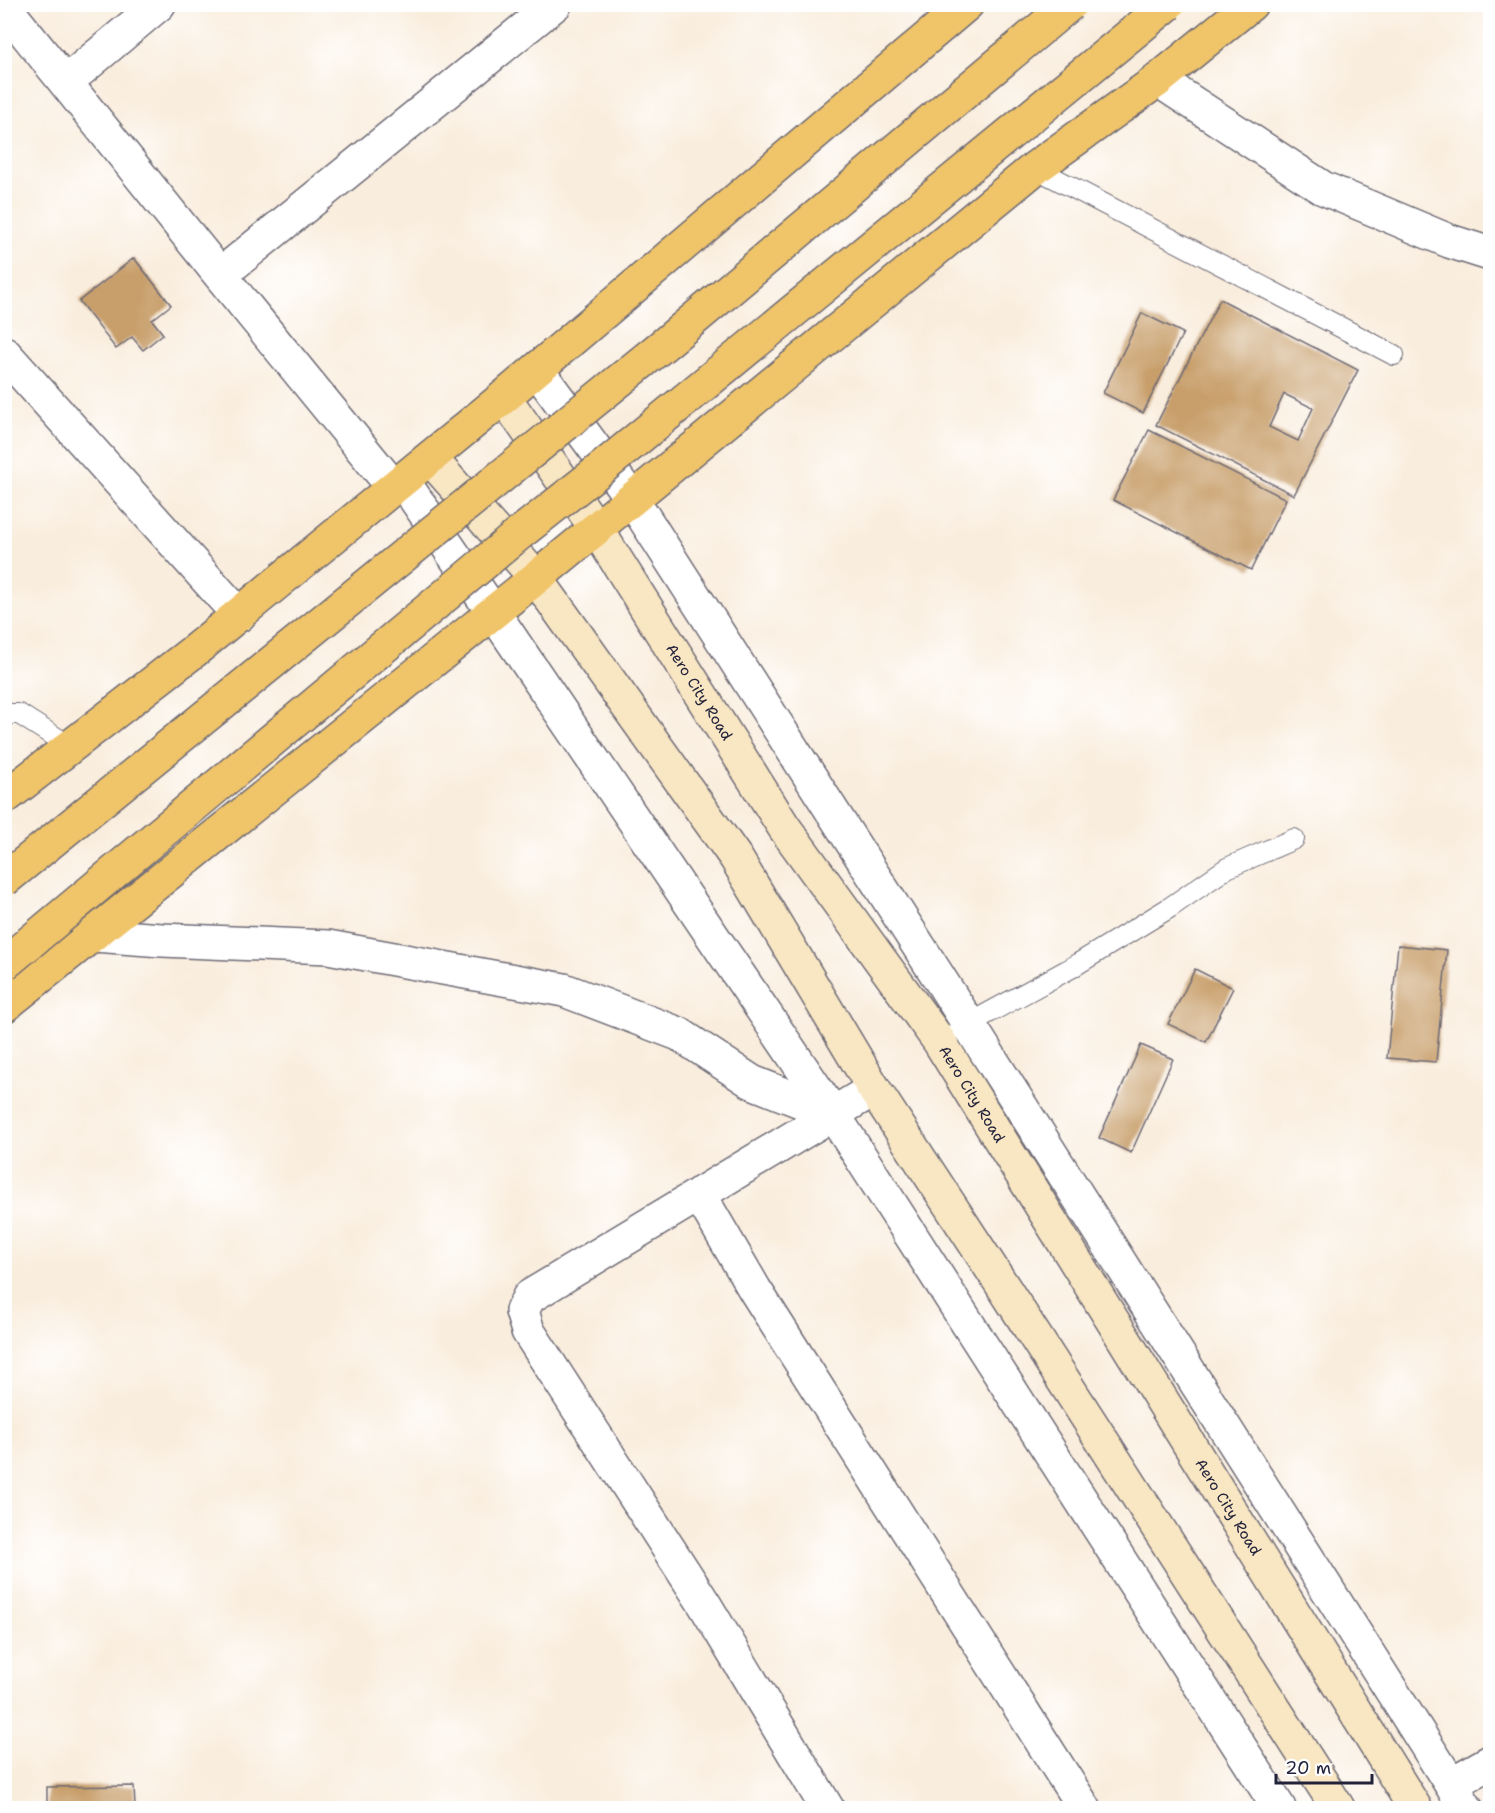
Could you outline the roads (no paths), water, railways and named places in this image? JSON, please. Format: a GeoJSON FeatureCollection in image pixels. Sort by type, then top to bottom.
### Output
{"type":"FeatureCollection","features":[{"type":"Feature","properties":{"kind":"main road"},"geometry":{"type":"LineString","coordinates":[[4,798],[239,615],[537,370],[967,4]]}},
{"type":"Feature","properties":{"kind":"main road"},"geometry":{"type":"LineString","coordinates":[[4,880],[668,341],[1070,4]]}},
{"type":"Feature","properties":{"kind":"main road"},"geometry":{"type":"LineString","coordinates":[[4,964],[520,533],[1168,4]]}},
{"type":"Feature","properties":{"kind":"main road"},"geometry":{"type":"LineString","coordinates":[[4,1006],[536,578],[1035,168],[1158,80],[1251,4]]}},
{"type":"Feature","properties":{"kind":"street"},"geometry":{"type":"LineString","coordinates":[[66,82],[159,4]]}},
{"type":"Feature","properties":{"kind":"street"},"geometry":{"type":"LineString","coordinates":[[220,275],[555,4]]}},
{"type":"Feature","properties":{"kind":"street"},"geometry":{"type":"LineString","coordinates":[[11,26],[66,82],[220,275],[398,484],[493,612],[833,1114],[1279,1809]]}},
{"type":"Feature","properties":{"kind":"street"},"geometry":{"type":"LineString","coordinates":[[1158,80],[1323,188],[1449,241],[1491,254]]}},
{"type":"Feature","properties":{"kind":"street"},"geometry":{"type":"LineString","coordinates":[[4,353],[239,615]]}},
{"type":"Feature","properties":{"kind":"street"},"geometry":{"type":"LineString","coordinates":[[537,370],[632,499],[968,1023],[1458,1796],[1491,1762]]}},
{"type":"Feature","properties":{"kind":"street","name":"Aero City Road"},"geometry":{"type":"LineString","coordinates":[[504,397],[596,528],[784,827],[939,1041],[1415,1809]]}},
{"type":"Feature","properties":{"kind":"street"},"geometry":{"type":"LineString","coordinates":[[430,458],[536,578],[736,858],[874,1089],[1338,1809]]}},
{"type":"Feature","properties":{"kind":"street"},"geometry":{"type":"LineString","coordinates":[[94,934],[162,940],[328,947],[564,990],[679,1034],[752,1083],[833,1114]]}},
{"type":"Feature","properties":{"kind":"street"},"geometry":{"type":"LineString","coordinates":[[827,1809],[705,1605],[528,1331],[522,1311],[529,1297],[874,1089]]}},
{"type":"Feature","properties":{"kind":"street"},"geometry":{"type":"LineString","coordinates":[[699,1194],[755,1290],[1084,1809]]}},
{"type":"Feature","properties":{"kind":"lane"},"geometry":{"type":"LineString","coordinates":[[1035,168],[1394,355]]}},
{"type":"Feature","properties":{"kind":"lane"},"geometry":{"type":"LineString","coordinates":[[4,715],[19,714],[71,747]]}},
{"type":"Feature","properties":{"kind":"lane"},"geometry":{"type":"LineString","coordinates":[[939,1041],[1071,968],[1169,908],[1227,868],[1294,839]]}}]}
